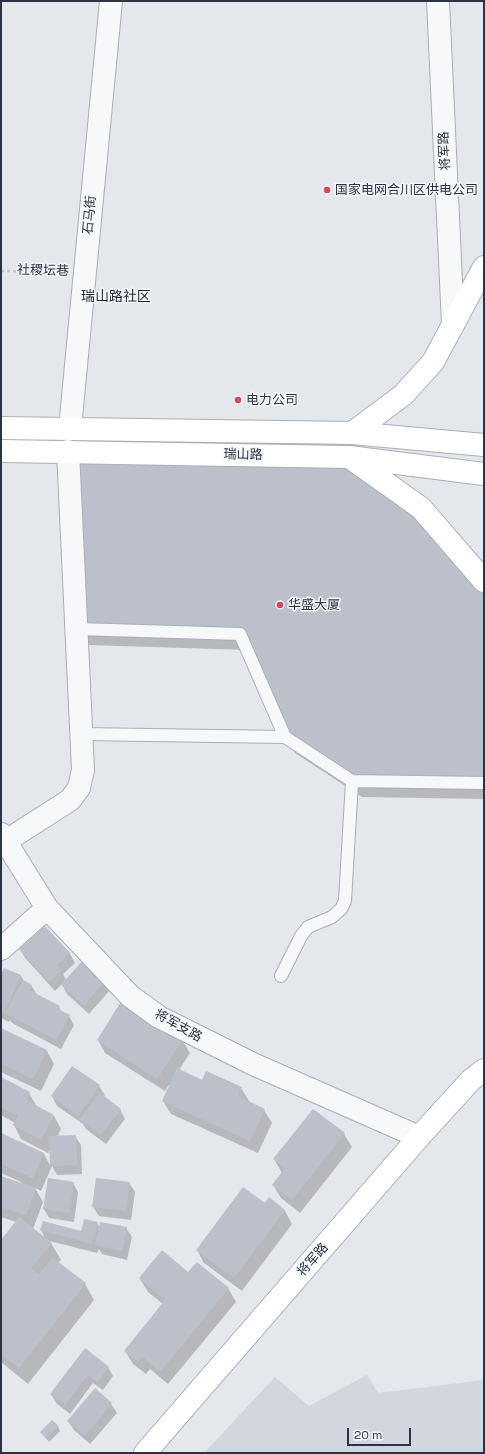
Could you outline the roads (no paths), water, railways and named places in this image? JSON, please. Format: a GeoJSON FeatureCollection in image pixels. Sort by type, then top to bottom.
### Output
{"type":"FeatureCollection","features":[{"type":"Feature","properties":{"kind":"main road"},"geometry":{"type":"LineString","coordinates":[[352,433],[403,395],[433,362],[484,267]]}},
{"type":"Feature","properties":{"kind":"main road","name":"瑞山路"},"geometry":{"type":"LineString","coordinates":[[1,428],[352,433],[484,445]]}},
{"type":"Feature","properties":{"kind":"main road","name":"瑞山路"},"geometry":{"type":"LineString","coordinates":[[1,451],[349,457],[484,474]]}},
{"type":"Feature","properties":{"kind":"main road"},"geometry":{"type":"LineString","coordinates":[[349,457],[421,508],[484,581]]}},
{"type":"Feature","properties":{"kind":"main road","name":"将军路"},"geometry":{"type":"LineString","coordinates":[[145,1453],[419,1137],[471,1080],[484,1070]]}},
{"type":"Feature","properties":{"kind":"street","name":"石马街"},"geometry":{"type":"LineString","coordinates":[[70,428],[111,1]]}},
{"type":"Feature","properties":{"kind":"street","name":"将军路"},"geometry":{"type":"LineString","coordinates":[[438,1],[453,325]]}},
{"type":"Feature","properties":{"kind":"street"},"geometry":{"type":"LineString","coordinates":[[3,838],[70,800],[79,788],[83,770],[68,451]]}},
{"type":"Feature","properties":{"kind":"street","name":"将军支路"},"geometry":{"type":"LineString","coordinates":[[3,838],[47,908],[130,996],[159,1017],[253,1064],[419,1137]]}},
{"type":"Feature","properties":{"kind":"street"},"geometry":{"type":"LineString","coordinates":[[1,949],[47,908]]}},
{"type":"Feature","properties":{"kind":"lane"},"geometry":{"type":"LineString","coordinates":[[77,628],[240,634],[285,737]]}},
{"type":"Feature","properties":{"kind":"lane"},"geometry":{"type":"LineString","coordinates":[[82,734],[285,737],[352,781],[484,783]]}},
{"type":"Feature","properties":{"kind":"lane"},"geometry":{"type":"LineString","coordinates":[[281,976],[300,936],[308,927],[332,916],[341,909],[346,901],[352,781]]}},
{"type":"Feature","properties":{"kind":"place","name":"国家电网合川区供电公司"},"geometry":{"type":"Point","coordinates":[327,190]}},
{"type":"Feature","properties":{"kind":"place","name":"电力公司"},"geometry":{"type":"Point","coordinates":[238,400]}},
{"type":"Feature","properties":{"kind":"place","name":"华盛大厦"},"geometry":{"type":"Point","coordinates":[280,605]}},
{"type":"Feature","properties":{"kind":"district","name":"瑞山路社区"},"geometry":{"type":"Point","coordinates":[116,297]}}]}
